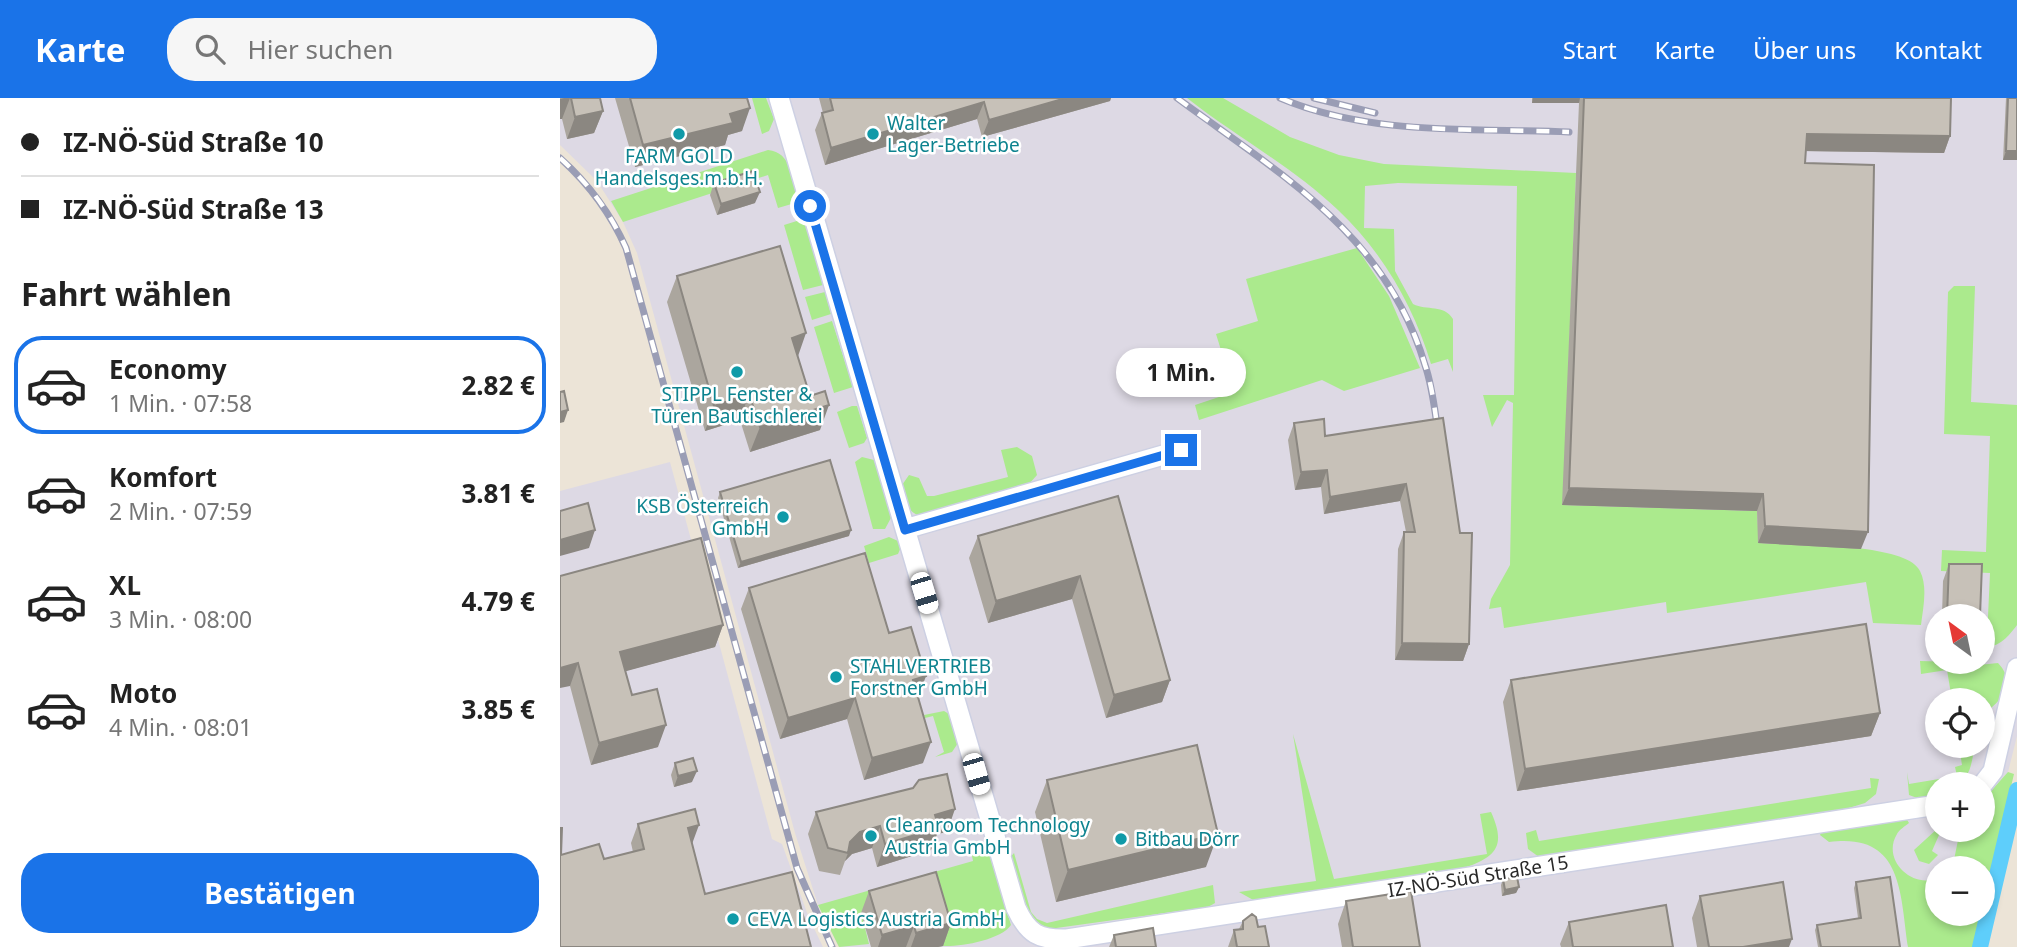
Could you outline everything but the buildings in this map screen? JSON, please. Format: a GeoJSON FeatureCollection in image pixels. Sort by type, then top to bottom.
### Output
{"type":"FeatureCollection","features":[{"type":"Feature","properties":{"kind":"street"},"geometry":{"type":"LineString","coordinates":[[779,98],[905,530],[1181,450]]}},
{"type":"Feature","properties":{"kind":"street","name":"IZ-NÖ-Süd Straße 15"},"geometry":{"type":"LineString","coordinates":[[905,530],[1016,908],[1023,925],[1032,935],[1046,940],[1067,939],[1925,807]]}},
{"type":"Feature","properties":{"kind":"street"},"geometry":{"type":"LineString","coordinates":[[1992,772],[2017,668]]}},
{"type":"Feature","properties":{"kind":"shaded area"},"geometry":{"type":"Polygon","coordinates":[[[560,98],[2017,98],[2017,736],[2008,772],[1995,794],[1995,772],[1925,772],[1925,842],[1972,842],[1968,856],[1925,856],[1925,926],[1940,926],[1944,947],[839,947],[818,905],[795,833],[637,253],[623,222],[597,181],[560,145],[560,98]]]}},
{"type":"Feature","properties":{"kind":"shaded area"},"geometry":{"type":"Polygon","coordinates":[[[670,462],[772,839],[782,844],[809,918],[823,947],[560,947],[560,491],[670,462]]]}},
{"type":"Feature","properties":{"kind":"green space"},"geometry":{"type":"Polygon","coordinates":[[[752,98],[766,98],[774,119],[769,131],[762,134],[752,98]]]}},
{"type":"Feature","properties":{"kind":"green space"},"geometry":{"type":"Polygon","coordinates":[[[1187,98],[1223,98],[1290,137],[1339,155],[1384,164],[1576,173],[1563,505],[1757,511],[1759,543],[1846,547],[1894,555],[1911,562],[1920,571],[1924,584],[1921,625],[1873,623],[1866,582],[1667,613],[1666,602],[1504,628],[1501,607],[1489,609],[1491,599],[1510,565],[1513,403],[1507,400],[1492,427],[1483,395],[1514,395],[1517,186],[1398,183],[1365,186],[1364,228],[1394,229],[1395,271],[1413,304],[1445,311],[1453,319],[1453,372],[1448,359],[1431,364],[1406,301],[1395,281],[1354,226],[1321,194],[1187,98]]]}},
{"type":"Feature","properties":{"kind":"green space"},"geometry":{"type":"Polygon","coordinates":[[[768,150],[782,156],[790,168],[798,199],[795,203],[778,208],[768,175],[623,222],[611,201],[768,150]]]}},
{"type":"Feature","properties":{"kind":"green space"},"geometry":{"type":"Polygon","coordinates":[[[800,220],[806,224],[823,285],[803,290],[784,225],[800,220]]]}},
{"type":"Feature","properties":{"kind":"green space"},"geometry":{"type":"Polygon","coordinates":[[[1357,248],[1389,296],[1420,368],[1344,391],[1322,380],[1199,420],[1195,405],[1234,392],[1216,334],[1258,321],[1246,279],[1357,248]]]}},
{"type":"Feature","properties":{"kind":"green space"},"geometry":{"type":"Polygon","coordinates":[[[1954,286],[1975,286],[1971,402],[2017,405],[2017,625],[2003,641],[1995,645],[1995,604],[1989,604],[1990,573],[1941,571],[1942,550],[1986,552],[1990,436],[1944,434],[1948,292],[1954,286]]]}},
{"type":"Feature","properties":{"kind":"green space"},"geometry":{"type":"Polygon","coordinates":[[[825,292],[831,314],[812,320],[805,297],[825,292]]]}},
{"type":"Feature","properties":{"kind":"green space"},"geometry":{"type":"Polygon","coordinates":[[[832,321],[853,387],[834,393],[814,327],[832,321]]]}},
{"type":"Feature","properties":{"kind":"green space"},"geometry":{"type":"Polygon","coordinates":[[[857,406],[867,438],[864,443],[849,448],[837,412],[857,406]]]}},
{"type":"Feature","properties":{"kind":"green space"},"geometry":{"type":"Polygon","coordinates":[[[1017,447],[1032,456],[1037,475],[1029,484],[920,516],[909,508],[902,485],[909,475],[919,478],[927,496],[1008,477],[1001,450],[1017,447]]]}},
{"type":"Feature","properties":{"kind":"green space"},"geometry":{"type":"Polygon","coordinates":[[[862,457],[874,460],[892,516],[885,529],[873,529],[855,462],[862,457]]]}},
{"type":"Feature","properties":{"kind":"green space"},"geometry":{"type":"Polygon","coordinates":[[[889,537],[898,541],[901,547],[898,554],[869,563],[864,546],[889,537]]]}},
{"type":"Feature","properties":{"kind":"green space"},"geometry":{"type":"Polygon","coordinates":[[[1920,661],[1925,661],[1925,673],[1921,674],[1920,661]]]}},
{"type":"Feature","properties":{"kind":"green space"},"geometry":{"type":"Polygon","coordinates":[[[1995,663],[1998,663],[2004,670],[2007,684],[1995,704],[1995,688],[1950,688],[1948,674],[1995,674],[1995,663]]]}},
{"type":"Feature","properties":{"kind":"green space"},"geometry":{"type":"Polygon","coordinates":[[[944,711],[949,714],[958,743],[952,752],[935,757],[944,752],[933,716],[925,718],[924,715],[944,711]]]}},
{"type":"Feature","properties":{"kind":"green space"},"geometry":{"type":"Polygon","coordinates":[[[1293,734],[1334,879],[1487,854],[1480,814],[1491,812],[1498,834],[1495,849],[1484,860],[1464,868],[1255,901],[1239,892],[1316,881],[1293,734]]]}},
{"type":"Feature","properties":{"kind":"green space"},"geometry":{"type":"Polygon","coordinates":[[[1961,758],[1972,758],[1968,772],[1956,772],[1955,767],[1962,765],[1961,758]]]}},
{"type":"Feature","properties":{"kind":"green space"},"geometry":{"type":"Polygon","coordinates":[[[1907,772],[1909,784],[1925,781],[1925,798],[1909,795],[1907,772]]]}},
{"type":"Feature","properties":{"kind":"green space"},"geometry":{"type":"Polygon","coordinates":[[[2008,772],[2014,774],[1995,856],[1955,856],[1958,842],[1995,842],[1995,787],[2008,772]]]}},
{"type":"Feature","properties":{"kind":"green space"},"geometry":{"type":"Polygon","coordinates":[[[1870,778],[1879,779],[1876,794],[1865,803],[1839,811],[1539,857],[1528,849],[1526,833],[1536,830],[1539,841],[1871,788],[1870,778]]]}},
{"type":"Feature","properties":{"kind":"green space"},"geometry":{"type":"Polygon","coordinates":[[[1906,818],[1909,823],[1898,833],[1893,844],[1893,853],[1902,870],[1910,876],[1925,880],[1925,926],[1978,926],[1973,947],[1908,947],[1899,887],[1893,870],[1884,857],[1871,847],[1853,841],[1829,842],[1821,833],[1906,818]]]}},
{"type":"Feature","properties":{"kind":"green space"},"geometry":{"type":"Polygon","coordinates":[[[1925,840],[1936,842],[1932,851],[1938,855],[1925,856],[1925,863],[1919,861],[1914,850],[1925,840]]]}},
{"type":"Feature","properties":{"kind":"green space"},"geometry":{"type":"Polygon","coordinates":[[[987,847],[1011,925],[990,939],[943,946],[928,894],[861,912],[869,944],[839,947],[818,905],[973,861],[971,850],[987,847]]]}},
{"type":"Feature","properties":{"kind":"green space"},"geometry":{"type":"Polygon","coordinates":[[[1014,853],[1031,912],[1037,919],[1047,923],[1213,885],[1215,903],[1208,907],[1049,929],[1040,924],[1026,909],[1009,859],[1014,853]]]}},
{"type":"Feature","properties":{"kind":"waterway"},"geometry":{"type":"LineString","coordinates":[[1980,947],[2017,790]]}},
{"type":"Feature","properties":{"kind":"railway"},"geometry":{"type":"LineString","coordinates":[[1177,98],[1290,181],[1357,243],[1384,279],[1407,319],[1425,365],[1439,438]]}},
{"type":"Feature","properties":{"kind":"railway"},"geometry":{"type":"LineString","coordinates":[[1280,98],[1350,119],[1386,124],[1459,130],[1569,132]]}},
{"type":"Feature","properties":{"kind":"railway"},"geometry":{"type":"LineString","coordinates":[[1314,98],[1375,113]]}},
{"type":"Feature","properties":{"kind":"railway"},"geometry":{"type":"LineString","coordinates":[[560,158],[598,199],[626,248],[797,868],[832,947]]}},
{"type":"Feature","properties":{"kind":"place","name":"FARM GOLD Handelsges.m.b.H."},"geometry":{"type":"Point","coordinates":[679,134]}},
{"type":"Feature","properties":{"kind":"place","name":"Walter Lager-Betriebe"},"geometry":{"type":"Point","coordinates":[873,134]}},
{"type":"Feature","properties":{"kind":"place","name":"STIPPL Fenster & Türen Bautischlerei"},"geometry":{"type":"Point","coordinates":[737,372]}},
{"type":"Feature","properties":{"kind":"place","name":"KSB Österreich GmbH"},"geometry":{"type":"Point","coordinates":[783,517]}},
{"type":"Feature","properties":{"kind":"place","name":"STAHLVERTRIEB Forstner GmbH"},"geometry":{"type":"Point","coordinates":[836,677]}},
{"type":"Feature","properties":{"kind":"place","name":"Cleanroom Technology Austria GmbH"},"geometry":{"type":"Point","coordinates":[871,836]}},
{"type":"Feature","properties":{"kind":"place","name":"Bitbau Dörr"},"geometry":{"type":"Point","coordinates":[1121,839]}},
{"type":"Feature","properties":{"kind":"place","name":"CEVA Logistics Austria GmbH"},"geometry":{"type":"Point","coordinates":[733,919]}},
{"type":"Feature","properties":{"kind":"route"},"geometry":{"type":"LineString","coordinates":[[810,206],[905,530],[1181,450]]}}]}
